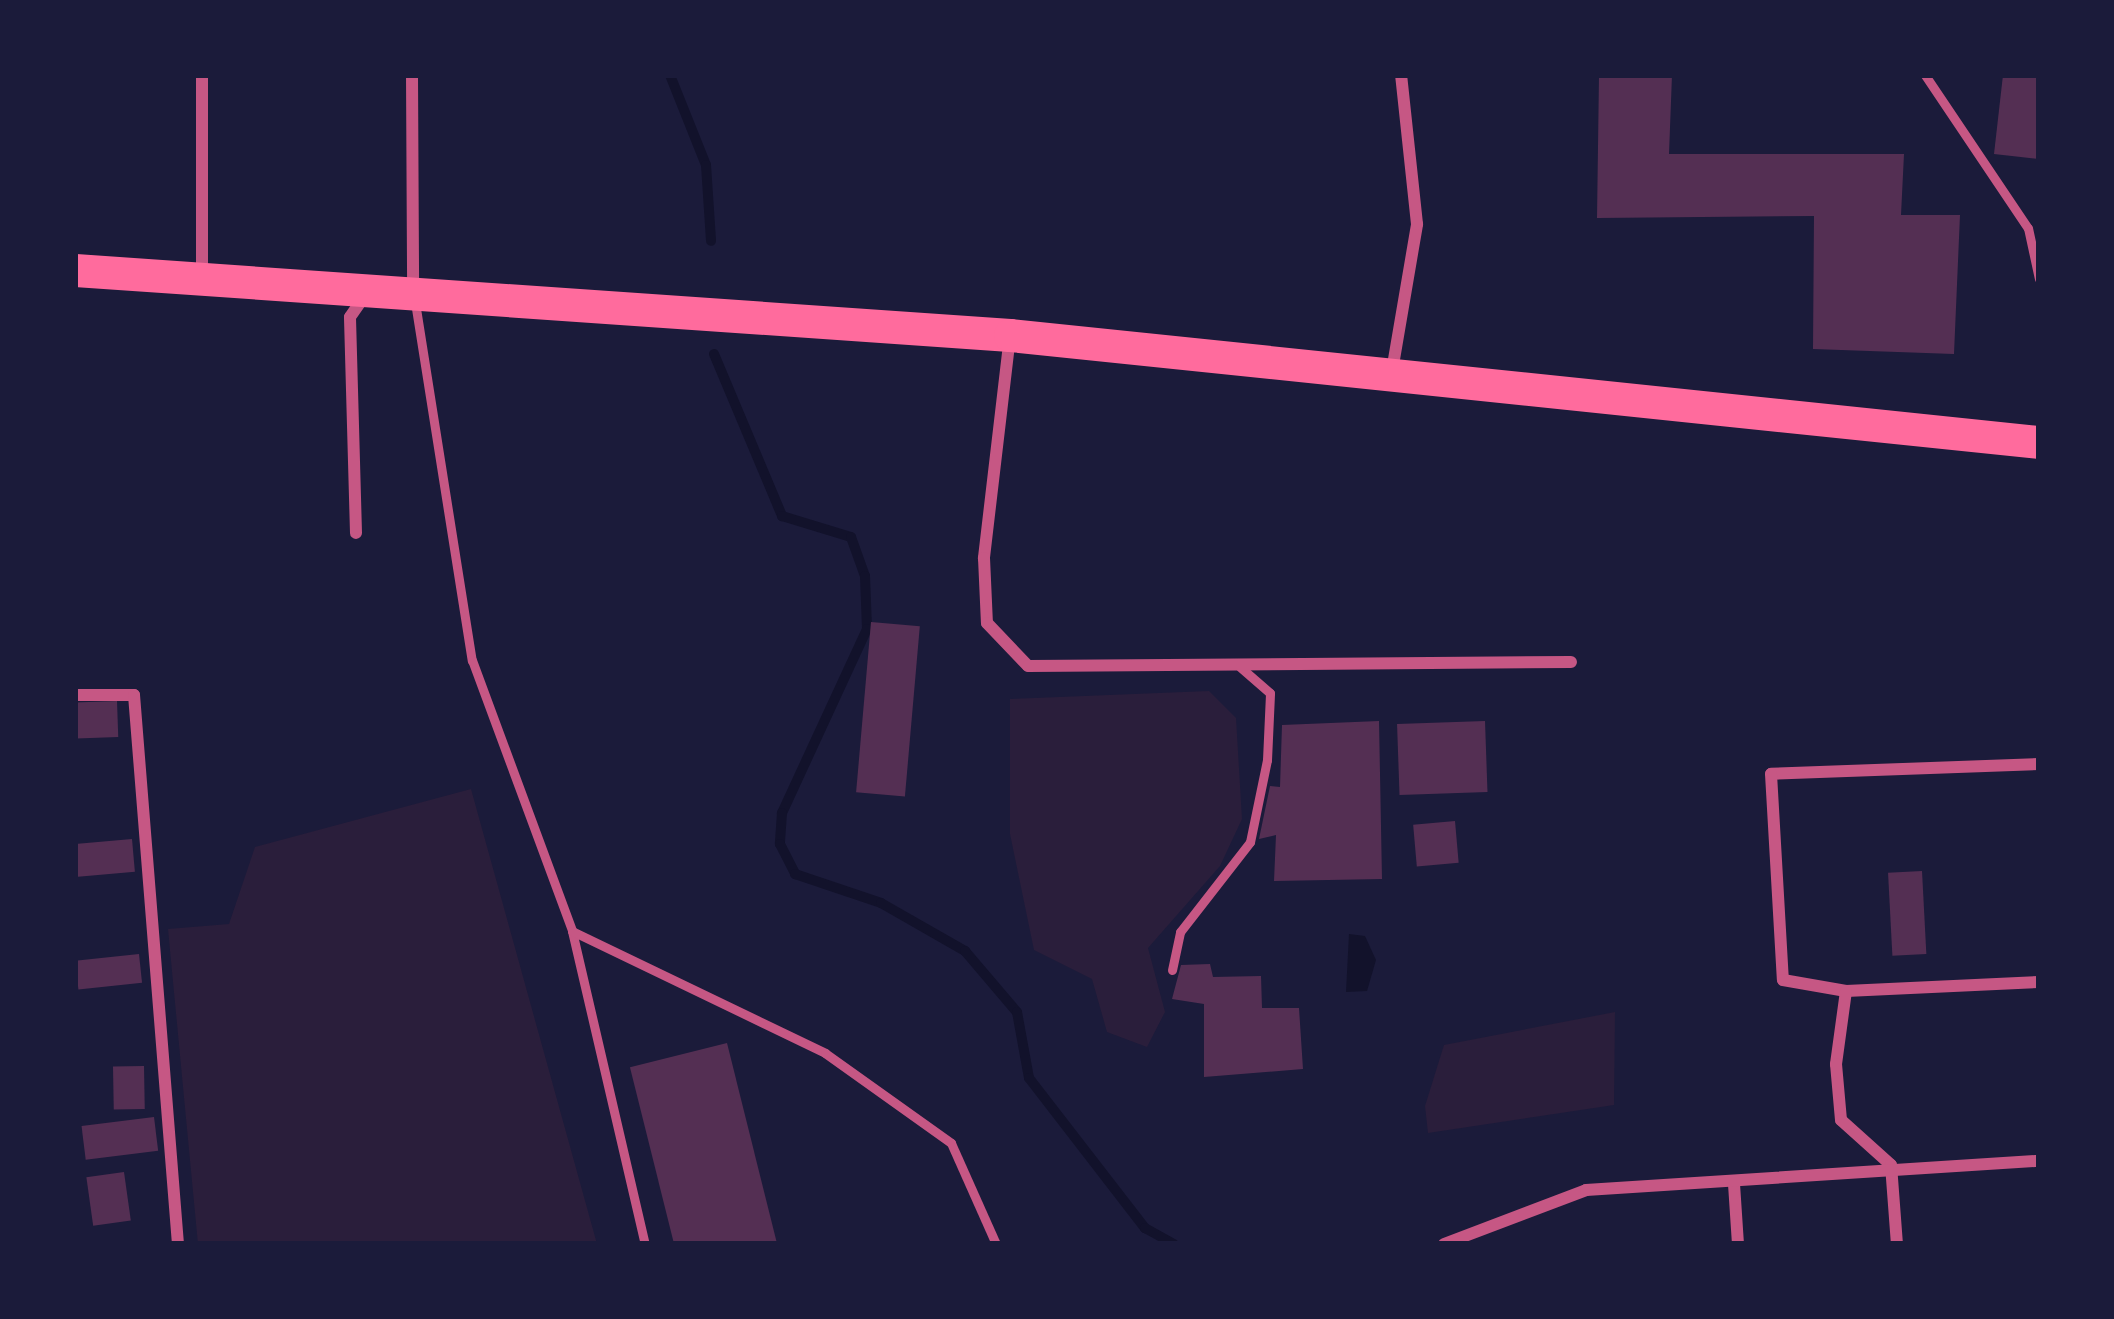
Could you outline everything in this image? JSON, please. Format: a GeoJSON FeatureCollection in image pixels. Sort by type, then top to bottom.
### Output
{"type":"FeatureCollection","features":[{"type":"Feature","properties":{"kind":"highway"},"geometry":{"type":"LineString","coordinates":[[75,270],[1010,335],[2039,442]]}},
{"type":"Feature","properties":{"kind":"street"},"geometry":{"type":"LineString","coordinates":[[202,75],[202,276]]}},
{"type":"Feature","properties":{"kind":"street"},"geometry":{"type":"LineString","coordinates":[[412,75],[413,292]]}},
{"type":"Feature","properties":{"kind":"street"},"geometry":{"type":"LineString","coordinates":[[1392,373],[1418,224],[1401,75]]}},
{"type":"Feature","properties":{"kind":"street"},"geometry":{"type":"LineString","coordinates":[[356,533],[350,317],[371,289]]}},
{"type":"Feature","properties":{"kind":"street"},"geometry":{"type":"LineString","coordinates":[[1010,335],[984,558],[987,623],[1028,666],[1571,662]]}},
{"type":"Feature","properties":{"kind":"street"},"geometry":{"type":"LineString","coordinates":[[75,695],[134,694],[178,1244]]}},
{"type":"Feature","properties":{"kind":"street"},"geometry":{"type":"LineString","coordinates":[[2039,764],[1772,774],[1783,980],[1846,991],[2039,982]]}},
{"type":"Feature","properties":{"kind":"street"},"geometry":{"type":"LineString","coordinates":[[1846,991],[1836,1064],[1841,1120],[1891,1165],[1897,1244]]}},
{"type":"Feature","properties":{"kind":"street"},"geometry":{"type":"LineString","coordinates":[[1444,1244],[1586,1190],[1734,1184],[1891,1165],[2039,1161]]}},
{"type":"Feature","properties":{"kind":"street"},"geometry":{"type":"LineString","coordinates":[[1734,1184],[1738,1244]]}},
{"type":"Feature","properties":{"kind":"lane"},"geometry":{"type":"LineString","coordinates":[[1925,75],[2028,228],[2039,279]]}},
{"type":"Feature","properties":{"kind":"lane"},"geometry":{"type":"LineString","coordinates":[[413,292],[472,660],[572,931],[645,1244]]}},
{"type":"Feature","properties":{"kind":"lane"},"geometry":{"type":"LineString","coordinates":[[1172,970],[1180,932],[1250,842],[1268,760],[1270,693],[1240,668]]}},
{"type":"Feature","properties":{"kind":"lane"},"geometry":{"type":"LineString","coordinates":[[572,931],[825,1053],[951,1143],[996,1244]]}},
{"type":"Feature","properties":{"kind":"shaded area"},"geometry":{"type":"Polygon","coordinates":[[[1209,691],[1236,718],[1242,819],[1220,866],[1148,948],[1165,1012],[1147,1047],[1107,1032],[1092,979],[1034,950],[1010,834],[1010,699],[1209,691]]]}},
{"type":"Feature","properties":{"kind":"shaded area"},"geometry":{"type":"Polygon","coordinates":[[[471,789],[597,1244],[198,1244],[168,929],[229,924],[255,847],[471,789]]]}},
{"type":"Feature","properties":{"kind":"shaded area"},"geometry":{"type":"Polygon","coordinates":[[[1349,934],[1365,936],[1376,960],[1367,991],[1346,992],[1349,934]]]}},
{"type":"Feature","properties":{"kind":"shaded area"},"geometry":{"type":"Polygon","coordinates":[[[1615,1012],[1614,1105],[1428,1133],[1425,1106],[1444,1045],[1615,1012]]]}},
{"type":"Feature","properties":{"kind":"building"},"geometry":{"type":"Polygon","coordinates":[[[1599,75],[1672,75],[1669,154],[1904,154],[1901,215],[1960,215],[1954,354],[1813,349],[1814,216],[1597,218],[1599,75]]]}},
{"type":"Feature","properties":{"kind":"building"},"geometry":{"type":"Polygon","coordinates":[[[2003,75],[2039,75],[2039,159],[1994,154],[2003,75]]]}},
{"type":"Feature","properties":{"kind":"building"},"geometry":{"type":"Polygon","coordinates":[[[871,622],[920,626],[905,797],[856,792],[871,622]]]}},
{"type":"Feature","properties":{"kind":"building"},"geometry":{"type":"Polygon","coordinates":[[[117,701],[118,737],[76,738],[75,702],[117,701]]]}},
{"type":"Feature","properties":{"kind":"building"},"geometry":{"type":"Polygon","coordinates":[[[1379,721],[1382,879],[1274,881],[1276,835],[1259,839],[1270,786],[1280,787],[1282,725],[1379,721]]]}},
{"type":"Feature","properties":{"kind":"building"},"geometry":{"type":"Polygon","coordinates":[[[1485,721],[1487,792],[1400,795],[1397,724],[1485,721]]]}},
{"type":"Feature","properties":{"kind":"building"},"geometry":{"type":"Polygon","coordinates":[[[1455,821],[1459,863],[1417,867],[1413,825],[1455,821]]]}},
{"type":"Feature","properties":{"kind":"building"},"geometry":{"type":"Polygon","coordinates":[[[132,839],[135,872],[78,877],[75,844],[132,839]]]}},
{"type":"Feature","properties":{"kind":"building"},"geometry":{"type":"Polygon","coordinates":[[[1922,871],[1926,954],[1892,956],[1888,873],[1922,871]]]}},
{"type":"Feature","properties":{"kind":"building"},"geometry":{"type":"Polygon","coordinates":[[[139,954],[142,983],[78,990],[75,961],[139,954]]]}},
{"type":"Feature","properties":{"kind":"building"},"geometry":{"type":"Polygon","coordinates":[[[1210,964],[1213,977],[1261,976],[1262,1008],[1299,1008],[1303,1069],[1204,1077],[1204,1004],[1172,999],[1181,965],[1210,964]]]}},
{"type":"Feature","properties":{"kind":"building"},"geometry":{"type":"Polygon","coordinates":[[[727,1043],[777,1244],[674,1244],[630,1067],[727,1043]]]}},
{"type":"Feature","properties":{"kind":"building"},"geometry":{"type":"Polygon","coordinates":[[[144,1066],[145,1109],[114,1110],[113,1067],[144,1066]]]}},
{"type":"Feature","properties":{"kind":"building"},"geometry":{"type":"Polygon","coordinates":[[[154,1117],[158,1151],[86,1160],[82,1126],[154,1117]]]}},
{"type":"Feature","properties":{"kind":"building"},"geometry":{"type":"Polygon","coordinates":[[[124,1172],[131,1221],[93,1226],[86,1177],[124,1172]]]}},
{"type":"Feature","properties":{"kind":"waterway"},"geometry":{"type":"LineString","coordinates":[[670,75],[706,165],[711,241]]}},
{"type":"Feature","properties":{"kind":"waterway"},"geometry":{"type":"LineString","coordinates":[[714,354],[782,516],[851,537],[865,576],[867,629],[782,813],[780,844],[795,874],[881,903],[965,951],[1017,1012],[1029,1078],[1145,1228],[1174,1244]]}}]}
